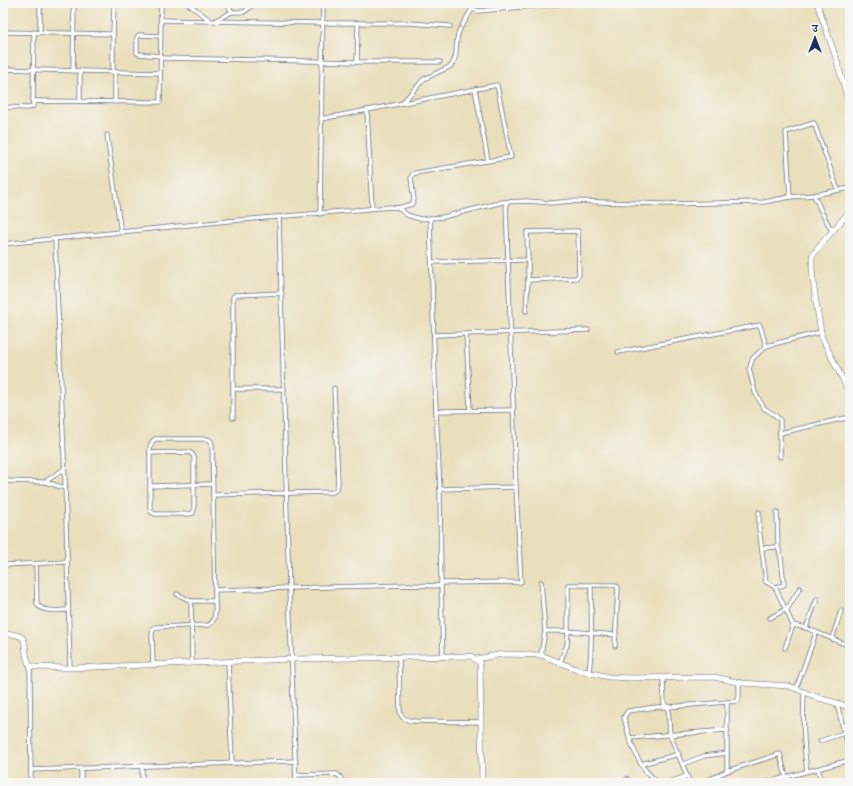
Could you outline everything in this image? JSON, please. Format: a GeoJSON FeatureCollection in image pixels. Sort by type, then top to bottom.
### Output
{"type":"FeatureCollection","features":[{"type":"Feature","properties":{"kind":"street"},"geometry":{"type":"LineString","coordinates":[[40,3],[40,32]]}},
{"type":"Feature","properties":{"kind":"street"},"geometry":{"type":"LineString","coordinates":[[73,71],[74,3]]}},
{"type":"Feature","properties":{"kind":"street"},"geometry":{"type":"LineString","coordinates":[[114,3],[113,34],[115,102]]}},
{"type":"Feature","properties":{"kind":"street"},"geometry":{"type":"LineString","coordinates":[[33,101],[160,102],[161,3]]}},
{"type":"Feature","properties":{"kind":"street"},"geometry":{"type":"LineString","coordinates":[[187,3],[213,21]]}},
{"type":"Feature","properties":{"kind":"street"},"geometry":{"type":"LineString","coordinates":[[222,3],[227,4],[232,12]]}},
{"type":"Feature","properties":{"kind":"street"},"geometry":{"type":"LineString","coordinates":[[213,21],[232,12],[244,12],[255,3]]}},
{"type":"Feature","properties":{"kind":"street"},"geometry":{"type":"LineString","coordinates":[[320,214],[323,3]]}},
{"type":"Feature","properties":{"kind":"street"},"geometry":{"type":"LineString","coordinates":[[402,103],[424,79],[451,66],[454,62],[456,56],[456,38],[472,9],[470,3]]}},
{"type":"Feature","properties":{"kind":"street"},"geometry":{"type":"LineString","coordinates":[[516,3],[516,8]]}},
{"type":"Feature","properties":{"kind":"street"},"geometry":{"type":"LineString","coordinates":[[472,9],[478,11],[569,3]]}},
{"type":"Feature","properties":{"kind":"street"},"geometry":{"type":"LineString","coordinates":[[817,3],[836,58],[850,107]]}},
{"type":"Feature","properties":{"kind":"street"},"geometry":{"type":"LineString","coordinates":[[161,20],[410,23],[450,26]]}},
{"type":"Feature","properties":{"kind":"street"},"geometry":{"type":"LineString","coordinates":[[357,62],[358,23]]}},
{"type":"Feature","properties":{"kind":"street"},"geometry":{"type":"LineString","coordinates":[[3,32],[74,32],[113,34]]}},
{"type":"Feature","properties":{"kind":"street"},"geometry":{"type":"LineString","coordinates":[[3,107],[29,108],[33,106],[34,32]]}},
{"type":"Feature","properties":{"kind":"street"},"geometry":{"type":"LineString","coordinates":[[161,36],[136,36],[137,53],[161,57],[322,62],[440,62]]}},
{"type":"Feature","properties":{"kind":"street"},"geometry":{"type":"LineString","coordinates":[[3,69],[160,73]]}},
{"type":"Feature","properties":{"kind":"street"},"geometry":{"type":"LineString","coordinates":[[80,71],[80,101]]}},
{"type":"Feature","properties":{"kind":"street"},"geometry":{"type":"LineString","coordinates":[[3,244],[228,221],[280,218],[372,208],[398,208],[412,204],[414,200],[411,178],[415,173],[511,157],[497,85],[321,119]]}},
{"type":"Feature","properties":{"kind":"street"},"geometry":{"type":"LineString","coordinates":[[475,89],[488,161]]}},
{"type":"Feature","properties":{"kind":"street"},"geometry":{"type":"LineString","coordinates":[[367,110],[372,208]]}},
{"type":"Feature","properties":{"kind":"street"},"geometry":{"type":"LineString","coordinates":[[790,197],[786,132],[814,123],[838,190]]}},
{"type":"Feature","properties":{"kind":"street"},"geometry":{"type":"LineString","coordinates":[[107,135],[121,233]]}},
{"type":"Feature","properties":{"kind":"street"},"geometry":{"type":"LineString","coordinates":[[398,208],[413,218],[430,218],[443,217],[506,202],[527,201],[552,203],[571,201],[665,204],[764,202],[850,188]]}},
{"type":"Feature","properties":{"kind":"street"},"geometry":{"type":"LineString","coordinates":[[814,194],[832,231]]}},
{"type":"Feature","properties":{"kind":"street"},"geometry":{"type":"LineString","coordinates":[[215,590],[521,582],[512,410],[506,202]]}},
{"type":"Feature","properties":{"kind":"street"},"geometry":{"type":"LineString","coordinates":[[850,211],[812,256],[813,276],[822,338],[850,394]]}},
{"type":"Feature","properties":{"kind":"street"},"geometry":{"type":"LineString","coordinates":[[280,218],[289,589],[296,783]]}},
{"type":"Feature","properties":{"kind":"street"},"geometry":{"type":"LineString","coordinates":[[430,218],[440,489],[443,657]]}},
{"type":"Feature","properties":{"kind":"street"},"geometry":{"type":"LineString","coordinates":[[526,311],[528,280],[528,232],[578,230],[579,275],[576,278],[528,280]]}},
{"type":"Feature","properties":{"kind":"street"},"geometry":{"type":"LineString","coordinates":[[55,239],[65,488],[70,668]]}},
{"type":"Feature","properties":{"kind":"street"},"geometry":{"type":"LineString","coordinates":[[432,262],[528,260]]}},
{"type":"Feature","properties":{"kind":"street"},"geometry":{"type":"LineString","coordinates":[[233,418],[233,297],[235,295],[282,293]]}},
{"type":"Feature","properties":{"kind":"street"},"geometry":{"type":"LineString","coordinates":[[618,352],[760,325],[766,346]]}},
{"type":"Feature","properties":{"kind":"street"},"geometry":{"type":"LineString","coordinates":[[434,335],[588,330]]}},
{"type":"Feature","properties":{"kind":"street"},"geometry":{"type":"LineString","coordinates":[[780,458],[780,420],[764,408],[758,398],[750,374],[750,364],[753,358],[766,346],[821,332]]}},
{"type":"Feature","properties":{"kind":"street"},"geometry":{"type":"LineString","coordinates":[[466,334],[470,410]]}},
{"type":"Feature","properties":{"kind":"street"},"geometry":{"type":"LineString","coordinates":[[233,389],[284,388]]}},
{"type":"Feature","properties":{"kind":"street"},"geometry":{"type":"LineString","coordinates":[[213,495],[333,492],[338,487],[334,388]]}},
{"type":"Feature","properties":{"kind":"street"},"geometry":{"type":"LineString","coordinates":[[436,411],[512,410]]}},
{"type":"Feature","properties":{"kind":"street"},"geometry":{"type":"LineString","coordinates":[[780,433],[850,417]]}},
{"type":"Feature","properties":{"kind":"street"},"geometry":{"type":"LineString","coordinates":[[150,453],[191,453],[194,457],[194,509],[193,513],[189,514],[154,514],[151,512],[150,486],[150,453],[151,444],[155,439],[206,439],[210,440],[212,444],[215,590],[214,622],[209,625],[153,628],[153,664]]}},
{"type":"Feature","properties":{"kind":"street"},"geometry":{"type":"LineString","coordinates":[[45,482],[64,469]]}},
{"type":"Feature","properties":{"kind":"street"},"geometry":{"type":"LineString","coordinates":[[3,481],[45,482],[65,488]]}},
{"type":"Feature","properties":{"kind":"street"},"geometry":{"type":"LineString","coordinates":[[150,486],[195,486],[212,484]]}},
{"type":"Feature","properties":{"kind":"street"},"geometry":{"type":"LineString","coordinates":[[440,489],[516,487]]}},
{"type":"Feature","properties":{"kind":"street"},"geometry":{"type":"LineString","coordinates":[[759,512],[766,582],[775,587],[793,625],[785,648]]}},
{"type":"Feature","properties":{"kind":"street"},"geometry":{"type":"LineString","coordinates":[[775,587],[784,585],[781,557],[778,547],[778,512]]}},
{"type":"Feature","properties":{"kind":"street"},"geometry":{"type":"LineString","coordinates":[[762,548],[778,547]]}},
{"type":"Feature","properties":{"kind":"street"},"geometry":{"type":"LineString","coordinates":[[3,565],[67,562]]}},
{"type":"Feature","properties":{"kind":"street"},"geometry":{"type":"LineString","coordinates":[[36,564],[37,604],[39,608],[43,610],[68,610]]}},
{"type":"Feature","properties":{"kind":"street"},"geometry":{"type":"LineString","coordinates":[[541,582],[545,631],[541,655]]}},
{"type":"Feature","properties":{"kind":"street"},"geometry":{"type":"LineString","coordinates":[[560,662],[566,645],[568,631],[568,585],[618,587],[615,646]]}},
{"type":"Feature","properties":{"kind":"street"},"geometry":{"type":"LineString","coordinates":[[589,672],[592,633],[591,586]]}},
{"type":"Feature","properties":{"kind":"street"},"geometry":{"type":"LineString","coordinates":[[770,618],[786,610],[800,588]]}},
{"type":"Feature","properties":{"kind":"street"},"geometry":{"type":"LineString","coordinates":[[177,594],[191,601],[215,601]]}},
{"type":"Feature","properties":{"kind":"street"},"geometry":{"type":"LineString","coordinates":[[806,628],[817,599]]}},
{"type":"Feature","properties":{"kind":"street"},"geometry":{"type":"LineString","coordinates":[[191,601],[192,663]]}},
{"type":"Feature","properties":{"kind":"street"},"geometry":{"type":"LineString","coordinates":[[832,639],[841,611]]}},
{"type":"Feature","properties":{"kind":"street"},"geometry":{"type":"LineString","coordinates":[[793,625],[806,628],[850,646]]}},
{"type":"Feature","properties":{"kind":"street"},"geometry":{"type":"LineString","coordinates":[[545,631],[568,631],[616,635]]}},
{"type":"Feature","properties":{"kind":"street"},"geometry":{"type":"LineString","coordinates":[[796,689],[816,633]]}},
{"type":"Feature","properties":{"kind":"street"},"geometry":{"type":"LineString","coordinates":[[3,634],[21,635],[24,639],[30,666],[31,783]]}},
{"type":"Feature","properties":{"kind":"street"},"geometry":{"type":"LineString","coordinates":[[476,659],[503,654],[541,655],[589,672],[609,677],[714,678],[739,682],[789,686],[850,708]]}},
{"type":"Feature","properties":{"kind":"street"},"geometry":{"type":"LineString","coordinates":[[30,666],[70,668],[153,664],[471,656],[480,663],[482,783]]}},
{"type":"Feature","properties":{"kind":"street"},"geometry":{"type":"LineString","coordinates":[[399,657],[400,713],[402,717],[413,721],[481,722]]}},
{"type":"Feature","properties":{"kind":"street"},"geometry":{"type":"LineString","coordinates":[[228,662],[232,763]]}},
{"type":"Feature","properties":{"kind":"street"},"geometry":{"type":"LineString","coordinates":[[663,678],[664,704],[668,707],[670,735],[690,783]]}},
{"type":"Feature","properties":{"kind":"street"},"geometry":{"type":"LineString","coordinates":[[658,783],[641,764],[635,754],[624,717],[628,711],[656,707],[738,701],[739,682]]}},
{"type":"Feature","properties":{"kind":"street"},"geometry":{"type":"LineString","coordinates":[[804,692],[804,754],[807,772]]}},
{"type":"Feature","properties":{"kind":"street"},"geometry":{"type":"LineString","coordinates":[[727,702],[727,772]]}},
{"type":"Feature","properties":{"kind":"street"},"geometry":{"type":"LineString","coordinates":[[837,704],[850,755]]}},
{"type":"Feature","properties":{"kind":"street"},"geometry":{"type":"LineString","coordinates":[[629,738],[727,730]]}},
{"type":"Feature","properties":{"kind":"street"},"geometry":{"type":"LineString","coordinates":[[820,741],[844,733]]}},
{"type":"Feature","properties":{"kind":"street"},"geometry":{"type":"LineString","coordinates":[[683,764],[704,756],[727,753]]}},
{"type":"Feature","properties":{"kind":"street"},"geometry":{"type":"LineString","coordinates":[[641,764],[679,754]]}},
{"type":"Feature","properties":{"kind":"street"},"geometry":{"type":"LineString","coordinates":[[702,783],[727,772],[780,754],[786,777]]}},
{"type":"Feature","properties":{"kind":"street"},"geometry":{"type":"LineString","coordinates":[[764,783],[850,760]]}},
{"type":"Feature","properties":{"kind":"street"},"geometry":{"type":"LineString","coordinates":[[31,770],[296,761]]}},
{"type":"Feature","properties":{"kind":"street"},"geometry":{"type":"LineString","coordinates":[[142,766],[142,783]]}},
{"type":"Feature","properties":{"kind":"street"},"geometry":{"type":"LineString","coordinates":[[81,768],[81,783]]}},
{"type":"Feature","properties":{"kind":"street"},"geometry":{"type":"LineString","coordinates":[[818,769],[822,783]]}},
{"type":"Feature","properties":{"kind":"street"},"geometry":{"type":"LineString","coordinates":[[296,775],[337,774],[341,778],[341,783]]}},
{"type":"Feature","properties":{"kind":"street"},"geometry":{"type":"LineString","coordinates":[[666,783],[687,776]]}},
{"type":"Feature","properties":{"kind":"street"},"geometry":{"type":"LineString","coordinates":[[627,779],[630,783]]}}]}
